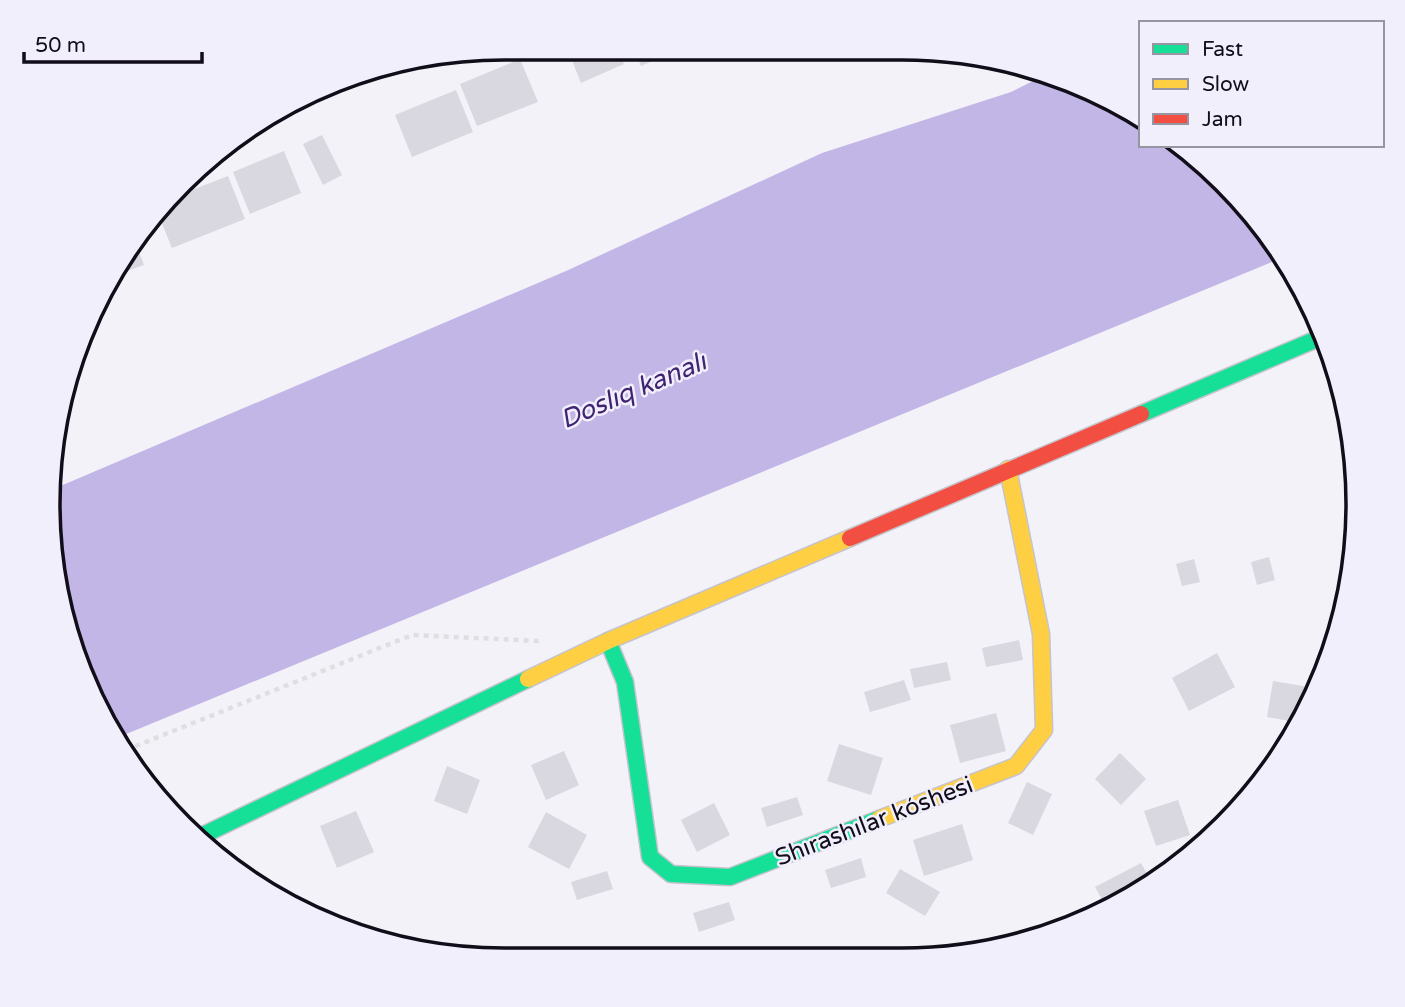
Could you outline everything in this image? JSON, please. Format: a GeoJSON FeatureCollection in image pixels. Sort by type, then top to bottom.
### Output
{"type":"FeatureCollection","features":[{"type":"Feature","properties":{"kind":"street"},"geometry":{"type":"LineString","coordinates":[[207,833],[608,641],[1314,340]]}},
{"type":"Feature","properties":{"kind":"street","name":"Shırashılar kóshesi"},"geometry":{"type":"LineString","coordinates":[[608,641],[625,682],[650,857],[671,874],[730,877],[1016,766],[1044,730],[1041,634],[1008,469]]}},
{"type":"Feature","properties":{"kind":"path"},"geometry":{"type":"LineString","coordinates":[[132,747],[412,635],[541,641]]}},
{"type":"Feature","properties":{"kind":"water","name":"Doslıq kanalı"},"geometry":{"type":"Polygon","coordinates":[[[1034,80],[1098,105],[1139,128],[1139,147],[1166,147],[1172,151],[1235,211],[1274,261],[124,735],[93,673],[75,618],[63,561],[60,486],[566,271],[822,153],[1011,92],[1034,80]]]}},
{"type":"Feature","properties":{"kind":"building"},"geometry":{"type":"Polygon","coordinates":[[[520,60],[538,102],[477,126],[460,84],[520,60]]]}},
{"type":"Feature","properties":{"kind":"building"},"geometry":{"type":"Polygon","coordinates":[[[572,60],[622,60],[624,64],[581,83],[572,60]]]}},
{"type":"Feature","properties":{"kind":"building"},"geometry":{"type":"Polygon","coordinates":[[[638,60],[655,60],[641,66],[638,60]]]}},
{"type":"Feature","properties":{"kind":"building"},"geometry":{"type":"Polygon","coordinates":[[[456,90],[473,132],[412,157],[395,115],[456,90]]]}},
{"type":"Feature","properties":{"kind":"building"},"geometry":{"type":"Polygon","coordinates":[[[322,135],[342,175],[323,185],[303,144],[322,135]]]}},
{"type":"Feature","properties":{"kind":"building"},"geometry":{"type":"Polygon","coordinates":[[[284,151],[301,193],[250,214],[233,172],[284,151]]]}},
{"type":"Feature","properties":{"kind":"building"},"geometry":{"type":"Polygon","coordinates":[[[228,176],[245,219],[172,248],[161,221],[189,191],[228,176]]]}},
{"type":"Feature","properties":{"kind":"building"},"geometry":{"type":"Polygon","coordinates":[[[139,251],[144,265],[125,272],[139,251]]]}},
{"type":"Feature","properties":{"kind":"building"},"geometry":{"type":"Polygon","coordinates":[[[1269,557],[1275,580],[1257,585],[1251,562],[1269,557]]]}},
{"type":"Feature","properties":{"kind":"building"},"geometry":{"type":"Polygon","coordinates":[[[1194,559],[1200,582],[1182,586],[1176,564],[1194,559]]]}},
{"type":"Feature","properties":{"kind":"building"},"geometry":{"type":"Polygon","coordinates":[[[1019,640],[1023,660],[986,667],[982,648],[1019,640]]]}},
{"type":"Feature","properties":{"kind":"building"},"geometry":{"type":"Polygon","coordinates":[[[1217,653],[1235,687],[1189,711],[1172,678],[1217,653]]]}},
{"type":"Feature","properties":{"kind":"building"},"geometry":{"type":"Polygon","coordinates":[[[947,662],[951,680],[914,688],[910,669],[947,662]]]}},
{"type":"Feature","properties":{"kind":"building"},"geometry":{"type":"Polygon","coordinates":[[[904,680],[911,700],[870,712],[864,692],[904,680]]]}},
{"type":"Feature","properties":{"kind":"building"},"geometry":{"type":"Polygon","coordinates":[[[1273,681],[1306,686],[1289,721],[1267,717],[1273,681]]]}},
{"type":"Feature","properties":{"kind":"building"},"geometry":{"type":"Polygon","coordinates":[[[996,713],[1006,751],[960,763],[950,725],[996,713]]]}},
{"type":"Feature","properties":{"kind":"building"},"geometry":{"type":"Polygon","coordinates":[[[839,744],[883,758],[871,795],[827,781],[839,744]]]}},
{"type":"Feature","properties":{"kind":"building"},"geometry":{"type":"Polygon","coordinates":[[[564,751],[579,785],[546,800],[531,765],[564,751]]]}},
{"type":"Feature","properties":{"kind":"building"},"geometry":{"type":"Polygon","coordinates":[[[1120,753],[1146,779],[1121,805],[1095,779],[1120,753]]]}},
{"type":"Feature","properties":{"kind":"building"},"geometry":{"type":"Polygon","coordinates":[[[447,766],[480,780],[467,814],[434,801],[447,766]]]}},
{"type":"Feature","properties":{"kind":"building"},"geometry":{"type":"Polygon","coordinates":[[[1027,782],[1052,794],[1033,835],[1008,823],[1027,782]]]}},
{"type":"Feature","properties":{"kind":"building"},"geometry":{"type":"Polygon","coordinates":[[[797,797],[803,815],[767,827],[761,808],[797,797]]]}},
{"type":"Feature","properties":{"kind":"building"},"geometry":{"type":"Polygon","coordinates":[[[1178,800],[1190,835],[1156,846],[1144,811],[1178,800]]]}},
{"type":"Feature","properties":{"kind":"building"},"geometry":{"type":"Polygon","coordinates":[[[714,803],[730,835],[697,852],[681,820],[714,803]]]}},
{"type":"Feature","properties":{"kind":"building"},"geometry":{"type":"Polygon","coordinates":[[[356,811],[374,852],[337,868],[320,826],[356,811]]]}},
{"type":"Feature","properties":{"kind":"building"},"geometry":{"type":"Polygon","coordinates":[[[546,812],[587,835],[569,869],[528,847],[546,812]]]}},
{"type":"Feature","properties":{"kind":"building"},"geometry":{"type":"Polygon","coordinates":[[[962,824],[973,860],[924,876],[913,840],[962,824]]]}},
{"type":"Feature","properties":{"kind":"building"},"geometry":{"type":"Polygon","coordinates":[[[861,858],[866,877],[831,888],[825,870],[861,858]]]}},
{"type":"Feature","properties":{"kind":"building"},"geometry":{"type":"Polygon","coordinates":[[[1141,863],[1147,874],[1102,900],[1095,887],[1141,863]]]}},
{"type":"Feature","properties":{"kind":"building"},"geometry":{"type":"Polygon","coordinates":[[[900,869],[940,892],[925,916],[886,893],[900,869]]]}},
{"type":"Feature","properties":{"kind":"building"},"geometry":{"type":"Polygon","coordinates":[[[607,871],[613,889],[577,900],[571,882],[607,871]]]}},
{"type":"Feature","properties":{"kind":"building"},"geometry":{"type":"Polygon","coordinates":[[[729,902],[735,920],[699,932],[693,913],[729,902]]]}},
{"type":"Feature","properties":{"kind":"traffic: fast"},"geometry":{"type":"LineString","coordinates":[[1141,414],[1314,340]]}},
{"type":"Feature","properties":{"kind":"traffic: fast"},"geometry":{"type":"LineString","coordinates":[[608,641],[625,682],[650,857],[671,874],[730,877],[879,819]]}},
{"type":"Feature","properties":{"kind":"traffic: fast"},"geometry":{"type":"LineString","coordinates":[[207,833],[528,679]]}},
{"type":"Feature","properties":{"kind":"traffic: slow"},"geometry":{"type":"LineString","coordinates":[[879,819],[1016,766],[1044,730],[1041,634],[1008,469]]}},
{"type":"Feature","properties":{"kind":"traffic: slow"},"geometry":{"type":"LineString","coordinates":[[528,679],[608,641],[850,538]]}},
{"type":"Feature","properties":{"kind":"traffic: jam"},"geometry":{"type":"LineString","coordinates":[[850,538],[1141,414]]}}]}
